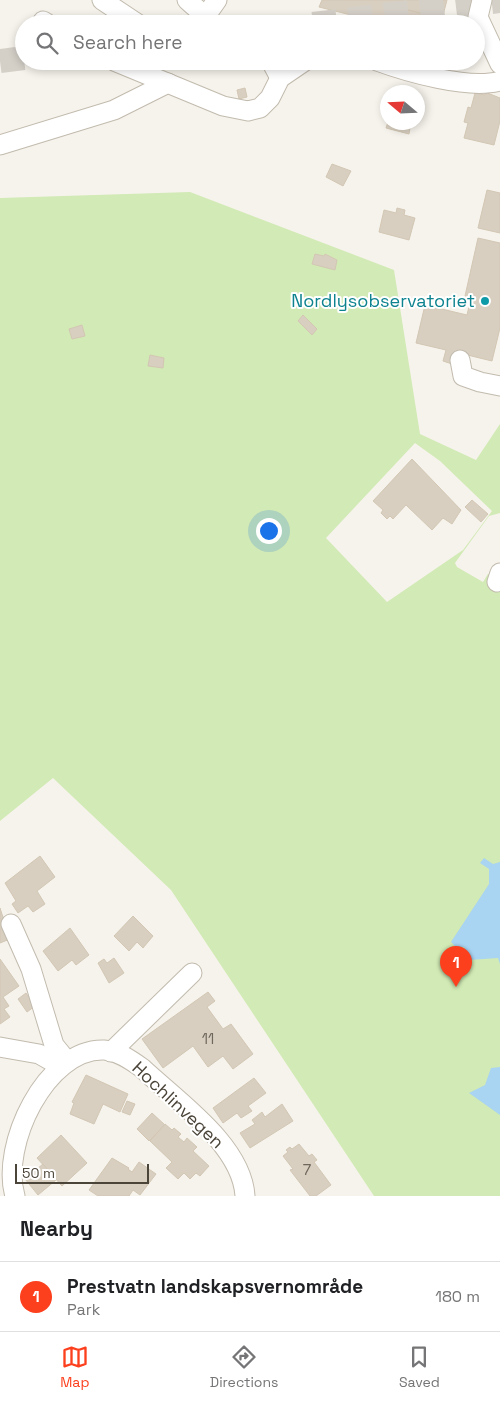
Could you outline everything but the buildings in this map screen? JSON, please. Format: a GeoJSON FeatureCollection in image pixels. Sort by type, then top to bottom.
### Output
{"type":"FeatureCollection","features":[{"type":"Feature","properties":{"kind":"street"},"geometry":{"type":"LineString","coordinates":[[102,0],[124,15]]}},
{"type":"Feature","properties":{"kind":"street"},"geometry":{"type":"LineString","coordinates":[[187,0],[201,15]]}},
{"type":"Feature","properties":{"kind":"street"},"geometry":{"type":"LineString","coordinates":[[209,15],[217,0]]}},
{"type":"Feature","properties":{"kind":"street"},"geometry":{"type":"LineString","coordinates":[[478,15],[482,0]]}},
{"type":"Feature","properties":{"kind":"street"},"geometry":{"type":"LineString","coordinates":[[485,32],[500,64]]}},
{"type":"Feature","properties":{"kind":"street"},"geometry":{"type":"LineString","coordinates":[[136,70],[223,106],[248,111],[260,108],[270,98],[276,70]]}},
{"type":"Feature","properties":{"kind":"street"},"geometry":{"type":"LineString","coordinates":[[407,70],[430,77],[478,83],[500,81]]}},
{"type":"Feature","properties":{"kind":"street"},"geometry":{"type":"LineString","coordinates":[[0,145],[114,110],[168,83]]}},
{"type":"Feature","properties":{"kind":"street"},"geometry":{"type":"LineString","coordinates":[[460,360],[463,376],[500,386]]}},
{"type":"Feature","properties":{"kind":"street"},"geometry":{"type":"LineString","coordinates":[[11,924],[29,962],[54,1046],[64,1063]]}},
{"type":"Feature","properties":{"kind":"street","name":"Hochlinvegen"},"geometry":{"type":"LineString","coordinates":[[111,1052],[192,973]]}},
{"type":"Feature","properties":{"kind":"street"},"geometry":{"type":"LineString","coordinates":[[0,1047],[39,1054],[64,1063]]}},
{"type":"Feature","properties":{"kind":"street","name":"Hochlinvegen"},"geometry":{"type":"LineString","coordinates":[[4,1161],[24,1112],[42,1084],[64,1063],[89,1052],[111,1052],[128,1058],[142,1068],[216,1137],[238,1165],[245,1196]]}},
{"type":"Feature","properties":{"kind":"street"},"geometry":{"type":"LineString","coordinates":[[4,1161],[15,1196]]}},
{"type":"Feature","properties":{"kind":"green space"},"geometry":{"type":"Polygon","coordinates":[[[190,192],[394,270],[420,434],[476,460],[500,424],[500,513],[489,516],[455,563],[457,567],[483,582],[488,574],[494,576],[500,584],[500,1196],[374,1196],[171,890],[53,778],[0,821],[0,198],[190,192]],[[415,443],[326,538],[387,602],[463,550],[492,511],[440,461],[415,443]]]}},
{"type":"Feature","properties":{"kind":"water"},"geometry":{"type":"Polygon","coordinates":[[[484,858],[493,864],[500,862],[500,964],[498,958],[469,960],[464,947],[456,947],[451,942],[489,884],[489,869],[480,863],[484,858]]]}},
{"type":"Feature","properties":{"kind":"water"},"geometry":{"type":"Polygon","coordinates":[[[500,1067],[500,1115],[469,1093],[485,1085],[491,1068],[500,1067]]]}},
{"type":"Feature","properties":{"kind":"tunnel"},"geometry":{"type":"LineString","coordinates":[[386,15],[500,1]]}},
{"type":"Feature","properties":{"kind":"tunnel"},"geometry":{"type":"LineString","coordinates":[[0,61],[15,59]]}},
{"type":"Feature","properties":{"kind":"place","name":"Nordlysobservatoriet"},"geometry":{"type":"Point","coordinates":[485,301]}},
{"type":"Feature","properties":{"kind":"place","name":"Prestvatn landskapsvernområde"},"geometry":{"type":"Point","coordinates":[456,987]}}]}
